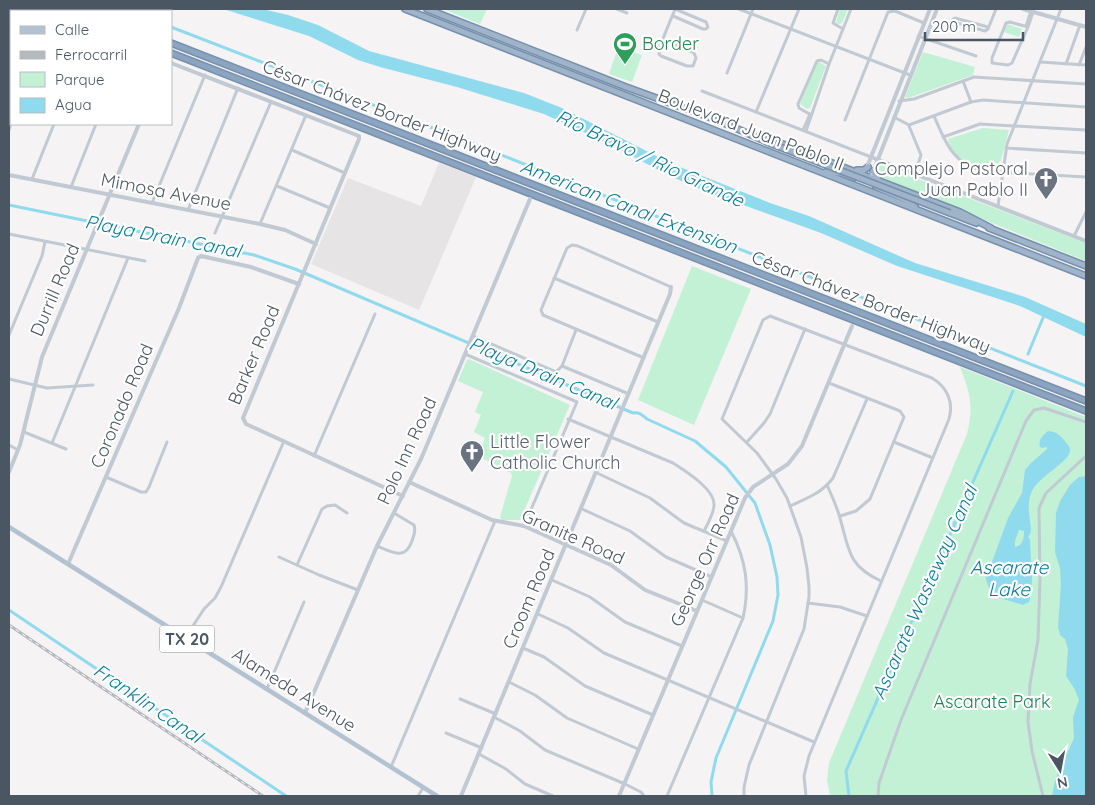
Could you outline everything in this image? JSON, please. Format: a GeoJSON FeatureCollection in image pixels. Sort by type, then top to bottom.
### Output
{"type":"FeatureCollection","features":[{"type":"Feature","properties":{"kind":"highway","name":"Boulevard Juan Pablo II"},"geometry":{"type":"LineString","coordinates":[[405,9],[1086,276]]}},
{"type":"Feature","properties":{"kind":"highway","name":"Boulevard Juan Pablo II"},"geometry":{"type":"LineString","coordinates":[[427,9],[626,87],[717,120],[772,144],[1086,266]]}},
{"type":"Feature","properties":{"kind":"highway","name":"César Chávez Border Highway"},"geometry":{"type":"LineString","coordinates":[[172,43],[1086,401]]}},
{"type":"Feature","properties":{"kind":"highway","name":"César Chávez Border Highway"},"geometry":{"type":"LineString","coordinates":[[172,54],[1086,411]]}},
{"type":"Feature","properties":{"kind":"highway"},"geometry":{"type":"LineString","coordinates":[[717,120],[960,212],[991,228]]}},
{"type":"Feature","properties":{"kind":"highway"},"geometry":{"type":"LineString","coordinates":[[850,169],[861,170],[868,167]]}},
{"type":"Feature","properties":{"kind":"highway"},"geometry":{"type":"LineString","coordinates":[[820,171],[833,172],[861,180],[867,177]]}},
{"type":"Feature","properties":{"kind":"highway"},"geometry":{"type":"LineString","coordinates":[[873,171],[881,181]]}},
{"type":"Feature","properties":{"kind":"highway"},"geometry":{"type":"LineString","coordinates":[[867,177],[874,186],[906,200],[921,211]]}},
{"type":"Feature","properties":{"kind":"main road","name":"Alameda Avenue"},"geometry":{"type":"LineString","coordinates":[[9,527],[437,796]]}},
{"type":"Feature","properties":{"kind":"street"},"geometry":{"type":"LineString","coordinates":[[578,30],[586,9]]}},
{"type":"Feature","properties":{"kind":"street"},"geometry":{"type":"LineString","coordinates":[[618,9],[627,13]]}},
{"type":"Feature","properties":{"kind":"street"},"geometry":{"type":"LineString","coordinates":[[663,39],[694,53],[696,58],[693,66],[689,67],[661,56],[659,52],[663,39],[675,9],[706,22],[708,27],[703,29],[673,16]]}},
{"type":"Feature","properties":{"kind":"street"},"geometry":{"type":"LineString","coordinates":[[740,9],[910,75]]}},
{"type":"Feature","properties":{"kind":"street"},"geometry":{"type":"LineString","coordinates":[[727,73],[753,9]]}},
{"type":"Feature","properties":{"kind":"street"},"geometry":{"type":"LineString","coordinates":[[756,112],[798,9]]}},
{"type":"Feature","properties":{"kind":"street"},"geometry":{"type":"LineString","coordinates":[[838,9],[833,22],[843,29]]}},
{"type":"Feature","properties":{"kind":"street"},"geometry":{"type":"LineString","coordinates":[[804,131],[851,9]]}},
{"type":"Feature","properties":{"kind":"street"},"geometry":{"type":"LineString","coordinates":[[867,177],[871,157],[930,9]]}},
{"type":"Feature","properties":{"kind":"street"},"geometry":{"type":"LineString","coordinates":[[867,177],[873,171],[937,9]]}},
{"type":"Feature","properties":{"kind":"street"},"geometry":{"type":"LineString","coordinates":[[988,27],[953,19],[954,22],[984,31],[987,30],[996,9]]}},
{"type":"Feature","properties":{"kind":"street"},"geometry":{"type":"LineString","coordinates":[[1024,9],[1033,10],[1086,27]]}},
{"type":"Feature","properties":{"kind":"street"},"geometry":{"type":"LineString","coordinates":[[998,206],[1006,148],[1061,9]]}},
{"type":"Feature","properties":{"kind":"street"},"geometry":{"type":"LineString","coordinates":[[1026,28],[1010,22],[1005,24],[992,58],[993,64],[1008,65],[1013,62],[1033,10]]}},
{"type":"Feature","properties":{"kind":"street"},"geometry":{"type":"LineString","coordinates":[[846,120],[888,12],[895,12],[924,23]]}},
{"type":"Feature","properties":{"kind":"street"},"geometry":{"type":"LineString","coordinates":[[1066,64],[1080,25]]}},
{"type":"Feature","properties":{"kind":"street"},"geometry":{"type":"LineString","coordinates":[[918,36],[976,56]]}},
{"type":"Feature","properties":{"kind":"street"},"geometry":{"type":"LineString","coordinates":[[1079,65],[1086,47]]}},
{"type":"Feature","properties":{"kind":"street"},"geometry":{"type":"LineString","coordinates":[[811,114],[799,108],[798,104],[816,61],[821,60],[829,64]]}},
{"type":"Feature","properties":{"kind":"street"},"geometry":{"type":"LineString","coordinates":[[1040,62],[1086,65]]}},
{"type":"Feature","properties":{"kind":"street"},"geometry":{"type":"LineString","coordinates":[[172,63],[306,115],[260,224]]}},
{"type":"Feature","properties":{"kind":"street"},"geometry":{"type":"LineString","coordinates":[[152,203],[205,75]]}},
{"type":"Feature","properties":{"kind":"street"},"geometry":{"type":"LineString","coordinates":[[899,102],[914,99],[974,77],[1086,84]]}},
{"type":"Feature","properties":{"kind":"street"},"geometry":{"type":"LineString","coordinates":[[963,80],[971,102]]}},
{"type":"Feature","properties":{"kind":"street"},"geometry":{"type":"LineString","coordinates":[[188,210],[238,88]]}},
{"type":"Feature","properties":{"kind":"street"},"geometry":{"type":"LineString","coordinates":[[702,91],[1086,241]]}},
{"type":"Feature","properties":{"kind":"street"},"geometry":{"type":"LineString","coordinates":[[909,125],[971,102],[983,100],[1086,107]]}},
{"type":"Feature","properties":{"kind":"street"},"geometry":{"type":"LineString","coordinates":[[215,233],[271,102]]}},
{"type":"Feature","properties":{"kind":"street","name":"Barker Road"},"geometry":{"type":"LineString","coordinates":[[306,115],[356,134],[359,137],[243,418],[246,424],[403,496]]}},
{"type":"Feature","properties":{"kind":"street"},"geometry":{"type":"LineString","coordinates":[[934,116],[951,152],[964,164],[983,171],[1086,177]]}},
{"type":"Feature","properties":{"kind":"street"},"geometry":{"type":"LineString","coordinates":[[894,117],[909,125],[921,155],[915,174]]}},
{"type":"Feature","properties":{"kind":"street"},"geometry":{"type":"LineString","coordinates":[[943,137],[980,124],[1086,130]]}},
{"type":"Feature","properties":{"kind":"street"},"geometry":{"type":"LineString","coordinates":[[32,179],[54,125]]}},
{"type":"Feature","properties":{"kind":"street"},"geometry":{"type":"LineString","coordinates":[[71,187],[96,125]]}},
{"type":"Feature","properties":{"kind":"street","name":"Durrill Road"},"geometry":{"type":"LineString","coordinates":[[9,472],[24,432],[42,357],[139,125]]}},
{"type":"Feature","properties":{"kind":"street"},"geometry":{"type":"LineString","coordinates":[[1006,148],[1086,153]]}},
{"type":"Feature","properties":{"kind":"street"},"geometry":{"type":"LineString","coordinates":[[292,150],[345,173]]}},
{"type":"Feature","properties":{"kind":"street","name":"Mimosa Avenue"},"geometry":{"type":"LineString","coordinates":[[9,175],[260,224],[284,230],[316,244]]}},
{"type":"Feature","properties":{"kind":"street"},"geometry":{"type":"LineString","coordinates":[[277,186],[330,208]]}},
{"type":"Feature","properties":{"kind":"street","name":"Polo Inn Road"},"geometry":{"type":"LineString","coordinates":[[305,713],[378,546],[421,459],[530,199]]}},
{"type":"Feature","properties":{"kind":"street"},"geometry":{"type":"LineString","coordinates":[[1074,236],[1086,212]]}},
{"type":"Feature","properties":{"kind":"street"},"geometry":{"type":"LineString","coordinates":[[9,234],[145,262]]}},
{"type":"Feature","properties":{"kind":"street"},"geometry":{"type":"LineString","coordinates":[[9,334],[42,256],[45,242]]}},
{"type":"Feature","properties":{"kind":"street"},"geometry":{"type":"LineString","coordinates":[[644,358],[543,315],[542,312],[554,278],[568,248],[572,245],[671,287]]}},
{"type":"Feature","properties":{"kind":"street","name":"Coronado Road"},"geometry":{"type":"LineString","coordinates":[[68,564],[179,308],[198,258],[201,256],[251,267],[299,284]]}},
{"type":"Feature","properties":{"kind":"street"},"geometry":{"type":"LineString","coordinates":[[52,443],[128,258]]}},
{"type":"Feature","properties":{"kind":"street"},"geometry":{"type":"LineString","coordinates":[[554,278],[658,322]]}},
{"type":"Feature","properties":{"kind":"street","name":"Croom Road"},"geometry":{"type":"LineString","coordinates":[[461,796],[626,405],[670,294],[671,287]]}},
{"type":"Feature","properties":{"kind":"street"},"geometry":{"type":"LineString","coordinates":[[314,456],[375,314]]}},
{"type":"Feature","properties":{"kind":"street"},"geometry":{"type":"LineString","coordinates":[[744,796],[749,765],[804,629],[809,587],[800,537],[790,506],[772,474],[747,442],[725,423],[722,418],[763,320],[767,316],[773,316],[932,378],[945,389],[951,404],[950,414],[933,458],[814,742],[806,768],[804,785],[806,796]]}},
{"type":"Feature","properties":{"kind":"street","name":"George Orr Road"},"geometry":{"type":"LineString","coordinates":[[619,796],[696,611],[747,496],[750,491],[788,464],[802,446],[852,326]]}},
{"type":"Feature","properties":{"kind":"street"},"geometry":{"type":"LineString","coordinates":[[747,442],[770,414],[806,329]]}},
{"type":"Feature","properties":{"kind":"street"},"geometry":{"type":"LineString","coordinates":[[472,338],[557,371],[562,366],[576,330]]}},
{"type":"Feature","properties":{"kind":"street"},"geometry":{"type":"LineString","coordinates":[[465,354],[576,401],[524,526]]}},
{"type":"Feature","properties":{"kind":"street"},"geometry":{"type":"LineString","coordinates":[[562,366],[630,394]]}},
{"type":"Feature","properties":{"kind":"street"},"geometry":{"type":"LineString","coordinates":[[9,379],[47,388],[94,385]]}},
{"type":"Feature","properties":{"kind":"street"},"geometry":{"type":"LineString","coordinates":[[829,383],[900,411],[904,415],[904,420],[870,499],[856,511],[840,516]]}},
{"type":"Feature","properties":{"kind":"street"},"geometry":{"type":"LineString","coordinates":[[790,506],[812,496],[827,485],[838,467],[867,399]]}},
{"type":"Feature","properties":{"kind":"street"},"geometry":{"type":"LineString","coordinates":[[878,796],[880,783],[901,720],[1026,421],[1034,410],[1044,408],[1086,422]]}},
{"type":"Feature","properties":{"kind":"street"},"geometry":{"type":"LineString","coordinates":[[568,419],[673,463],[708,490],[712,495],[714,504],[704,531]]}},
{"type":"Feature","properties":{"kind":"street"},"geometry":{"type":"LineString","coordinates":[[24,432],[66,449]]}},
{"type":"Feature","properties":{"kind":"street"},"geometry":{"type":"LineString","coordinates":[[185,638],[221,587],[284,441]]}},
{"type":"Feature","properties":{"kind":"street"},"geometry":{"type":"LineString","coordinates":[[106,477],[141,492],[146,492],[167,442]]}},
{"type":"Feature","properties":{"kind":"street"},"geometry":{"type":"LineString","coordinates":[[894,442],[933,458]]}},
{"type":"Feature","properties":{"kind":"street"},"geometry":{"type":"LineString","coordinates":[[9,445],[18,450]]}},
{"type":"Feature","properties":{"kind":"street"},"geometry":{"type":"LineString","coordinates":[[1043,796],[1028,722],[1030,684],[1038,640],[1040,580],[1039,508],[1046,493],[1086,458]]}},
{"type":"Feature","properties":{"kind":"street"},"geometry":{"type":"LineString","coordinates":[[597,473],[650,498],[681,521],[727,541]]}},
{"type":"Feature","properties":{"kind":"street","name":"Granite Road"},"geometry":{"type":"LineString","coordinates":[[409,482],[495,521],[524,526],[611,565],[645,590],[696,611]]}},
{"type":"Feature","properties":{"kind":"street"},"geometry":{"type":"LineString","coordinates":[[827,485],[840,516],[849,550],[856,564],[865,573],[881,580]]}},
{"type":"Feature","properties":{"kind":"street"},"geometry":{"type":"LineString","coordinates":[[297,565],[322,509],[335,505],[347,513]]}},
{"type":"Feature","properties":{"kind":"street"},"geometry":{"type":"LineString","coordinates":[[582,509],[630,531],[666,557],[712,577]]}},
{"type":"Feature","properties":{"kind":"street"},"geometry":{"type":"LineString","coordinates":[[378,546],[400,554],[407,551],[410,546],[416,531],[414,525],[394,513]]}},
{"type":"Feature","properties":{"kind":"street"},"geometry":{"type":"LineString","coordinates":[[391,767],[495,521]]}},
{"type":"Feature","properties":{"kind":"street"},"geometry":{"type":"LineString","coordinates":[[667,796],[742,618],[747,596],[747,583],[741,557],[731,530]]}},
{"type":"Feature","properties":{"kind":"street"},"geometry":{"type":"LineString","coordinates":[[279,557],[358,590]]}},
{"type":"Feature","properties":{"kind":"street"},"geometry":{"type":"LineString","coordinates":[[552,580],[590,597],[625,622],[682,646]]}},
{"type":"Feature","properties":{"kind":"street"},"geometry":{"type":"LineString","coordinates":[[702,600],[742,618]]}},
{"type":"Feature","properties":{"kind":"street"},"geometry":{"type":"LineString","coordinates":[[266,689],[304,602]]}},
{"type":"Feature","properties":{"kind":"street"},"geometry":{"type":"LineString","coordinates":[[808,603],[840,607],[867,616]]}},
{"type":"Feature","properties":{"kind":"street"},"geometry":{"type":"LineString","coordinates":[[538,614],[568,628],[604,653],[814,742]]}},
{"type":"Feature","properties":{"kind":"street"},"geometry":{"type":"LineString","coordinates":[[523,648],[550,661],[585,686],[653,715]]}},
{"type":"Feature","properties":{"kind":"street"},"geometry":{"type":"LineString","coordinates":[[509,682],[535,695],[567,718],[638,749]]}},
{"type":"Feature","properties":{"kind":"street"},"geometry":{"type":"LineString","coordinates":[[460,699],[495,716],[520,731],[545,750],[625,784],[641,792],[644,796]]}},
{"type":"Feature","properties":{"kind":"street"},"geometry":{"type":"LineString","coordinates":[[446,733],[482,748]]}},
{"type":"Feature","properties":{"kind":"street"},"geometry":{"type":"LineString","coordinates":[[479,754],[506,769],[525,784],[553,796]]}},
{"type":"Feature","properties":{"kind":"street"},"geometry":{"type":"LineString","coordinates":[[418,796],[423,788]]}},
{"type":"Feature","properties":{"kind":"shaded area"},"geometry":{"type":"Polygon","coordinates":[[[439,163],[476,177],[419,310],[311,264],[348,178],[421,206],[439,163]]]}},
{"type":"Feature","properties":{"kind":"green space"},"geometry":{"type":"Polygon","coordinates":[[[443,9],[487,9],[480,24],[443,9]]]}},
{"type":"Feature","properties":{"kind":"green space"},"geometry":{"type":"Polygon","coordinates":[[[840,9],[848,9],[842,23],[839,24],[836,23],[840,9]]]}},
{"type":"Feature","properties":{"kind":"green space"},"geometry":{"type":"Polygon","coordinates":[[[1007,24],[1022,29],[1019,37],[1004,32],[1007,24]]]}},
{"type":"Feature","properties":{"kind":"green space","name":"Border"},"geometry":{"type":"Polygon","coordinates":[[[618,48],[642,55],[632,82],[609,74],[618,48]]]}},
{"type":"Feature","properties":{"kind":"green space"},"geometry":{"type":"Polygon","coordinates":[[[923,52],[975,67],[973,75],[908,98],[905,97],[923,52]]]}},
{"type":"Feature","properties":{"kind":"green space"},"geometry":{"type":"Polygon","coordinates":[[[819,62],[826,66],[810,108],[807,109],[800,104],[816,64],[819,62]]]}},
{"type":"Feature","properties":{"kind":"green space"},"geometry":{"type":"Polygon","coordinates":[[[983,128],[1009,130],[1001,160],[995,168],[973,165],[959,157],[950,146],[948,139],[983,128]]]}},
{"type":"Feature","properties":{"kind":"green space"},"geometry":{"type":"Polygon","coordinates":[[[879,164],[1086,243],[1086,261],[880,178],[877,173],[879,164]]]}},
{"type":"Feature","properties":{"kind":"green space"},"geometry":{"type":"Polygon","coordinates":[[[692,266],[751,289],[694,425],[638,400],[692,266]]]}},
{"type":"Feature","properties":{"kind":"green space"},"geometry":{"type":"Polygon","coordinates":[[[469,359],[570,405],[520,520],[502,520],[500,517],[512,476],[511,473],[478,456],[485,438],[474,432],[481,415],[475,412],[483,392],[458,381],[469,359]]]}},
{"type":"Feature","properties":{"kind":"green space","name":"Ascarate Park"},"geometry":{"type":"Polygon","coordinates":[[[960,367],[1086,417],[1086,796],[830,796],[827,780],[829,763],[967,434],[970,400],[960,367]]]}},
{"type":"Feature","properties":{"kind":"water","name":"Río Bravo / Rio Grande"},"geometry":{"type":"Polygon","coordinates":[[[223,9],[262,9],[288,15],[318,25],[369,51],[524,93],[562,108],[670,163],[770,203],[809,216],[915,263],[1025,297],[1086,324],[1086,337],[1020,306],[897,266],[821,233],[710,193],[672,177],[599,139],[544,114],[457,87],[358,60],[309,36],[223,9]]]}},
{"type":"Feature","properties":{"kind":"water","name":"Ascarate Lake"},"geometry":{"type":"Polygon","coordinates":[[[1048,431],[1059,435],[1070,450],[1065,459],[1035,486],[1030,496],[1031,529],[1028,537],[1030,539],[1032,587],[1029,602],[1023,605],[997,597],[989,589],[985,576],[1008,518],[1022,493],[1025,470],[1047,449],[1047,447],[1040,447],[1040,442],[1041,438],[1048,431]],[[1019,530],[1015,547],[1020,545],[1024,537],[1024,531],[1019,530]]]}},
{"type":"Feature","properties":{"kind":"water","name":"Ascarate Lake"},"geometry":{"type":"Polygon","coordinates":[[[1086,476],[1086,796],[1052,796],[1055,780],[1074,738],[1073,717],[1079,700],[1066,676],[1068,649],[1058,627],[1061,584],[1060,568],[1055,552],[1056,513],[1060,501],[1070,485],[1079,477],[1086,476]]]}},
{"type":"Feature","properties":{"kind":"waterway","name":"American Canal Extension"},"geometry":{"type":"LineString","coordinates":[[172,27],[456,137],[1086,386]]}},
{"type":"Feature","properties":{"kind":"waterway","name":"Playa Drain Canal"},"geometry":{"type":"LineString","coordinates":[[9,205],[254,255],[295,269],[633,413],[639,413],[647,419],[695,441],[726,467],[755,503],[770,545],[777,577],[778,595],[773,621],[716,758],[711,782],[712,796]]}},
{"type":"Feature","properties":{"kind":"waterway","name":"Ascarate Wasteway Canal"},"geometry":{"type":"LineString","coordinates":[[1028,354],[1045,313]]}},
{"type":"Feature","properties":{"kind":"waterway","name":"Ascarate Wasteway Canal"},"geometry":{"type":"LineString","coordinates":[[849,796],[846,771],[1013,391]]}},
{"type":"Feature","properties":{"kind":"waterway","name":"Franklin Canal"},"geometry":{"type":"LineString","coordinates":[[9,610],[286,796]]}},
{"type":"Feature","properties":{"kind":"railway"},"geometry":{"type":"LineString","coordinates":[[9,625],[263,796]]}},
{"type":"Feature","properties":{"kind":"place","name":"Border"},"geometry":{"type":"Point","coordinates":[625,65]}},
{"type":"Feature","properties":{"kind":"place","name":"Complejo Pastoral Juan Pablo II"},"geometry":{"type":"Point","coordinates":[1046,200]}},
{"type":"Feature","properties":{"kind":"place","name":"Little Flower Catholic Church"},"geometry":{"type":"Point","coordinates":[472,473]}}]}
